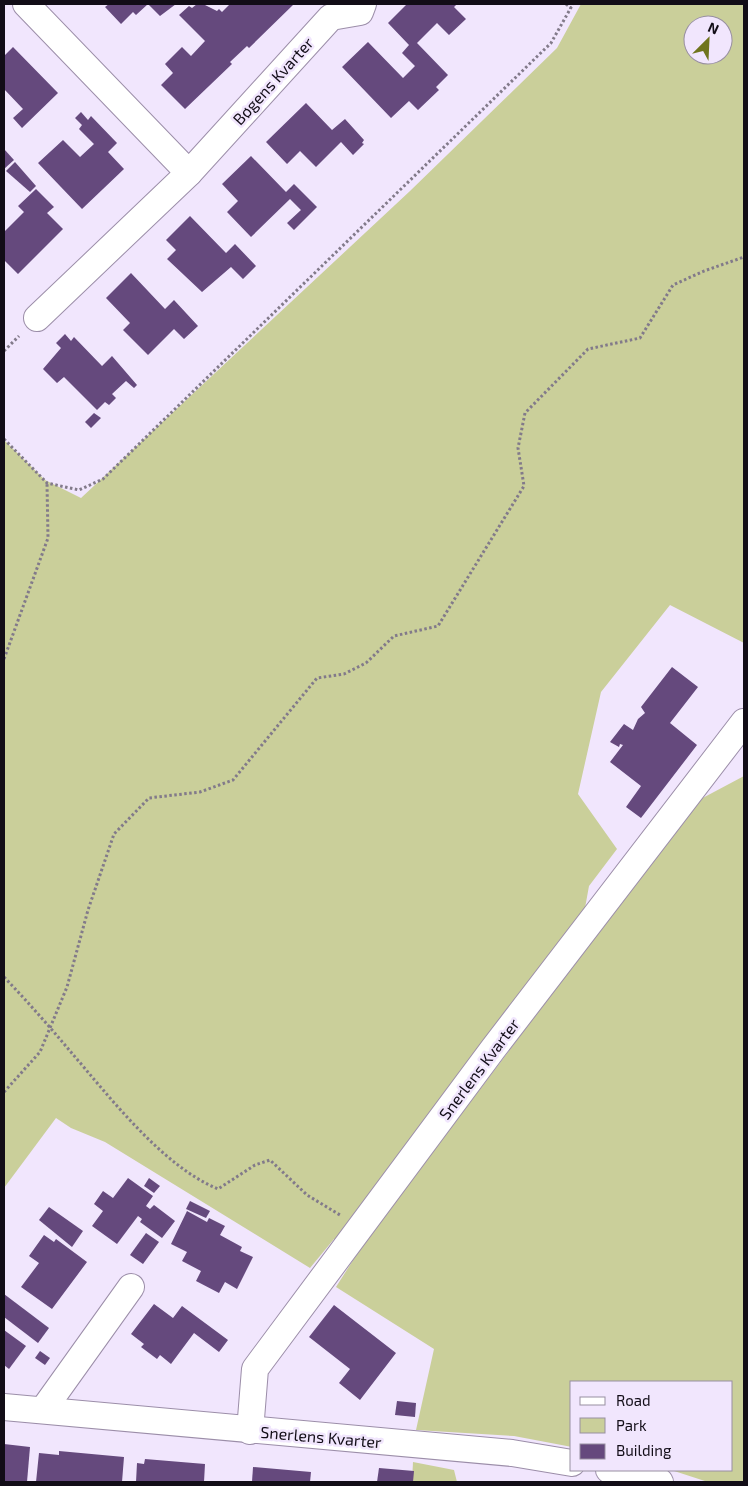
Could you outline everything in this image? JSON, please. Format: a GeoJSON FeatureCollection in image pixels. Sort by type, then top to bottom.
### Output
{"type":"FeatureCollection","features":[{"type":"Feature","properties":{"kind":"street"},"geometry":{"type":"LineString","coordinates":[[26,4],[189,173]]}},
{"type":"Feature","properties":{"kind":"street","name":"Bøgens Kvarter"},"geometry":{"type":"LineString","coordinates":[[37,318],[189,173],[331,17],[360,12],[363,4]]}},
{"type":"Feature","properties":{"kind":"street","name":"Snerlens Kvarter"},"geometry":{"type":"LineString","coordinates":[[250,1431],[255,1369],[492,1049],[744,722]]}},
{"type":"Feature","properties":{"kind":"street"},"geometry":{"type":"LineString","coordinates":[[43,1410],[131,1286]]}},
{"type":"Feature","properties":{"kind":"street","name":"Snerlens Kvarter"},"geometry":{"type":"LineString","coordinates":[[4,1407],[250,1431],[512,1453],[570,1463]]}},
{"type":"Feature","properties":{"kind":"street"},"geometry":{"type":"LineString","coordinates":[[613,1471],[660,1482]]}},
{"type":"Feature","properties":{"kind":"path"},"geometry":{"type":"LineString","coordinates":[[566,4],[571,8]]}},
{"type":"Feature","properties":{"kind":"path"},"geometry":{"type":"LineString","coordinates":[[4,439],[47,483],[79,490],[103,479],[551,43],[573,4]]}},
{"type":"Feature","properties":{"kind":"path"},"geometry":{"type":"LineString","coordinates":[[4,1092],[40,1052],[67,987],[88,910],[114,834],[149,798],[200,792],[233,780],[317,678],[344,674],[366,663],[394,636],[438,626],[524,486],[518,448],[526,413],[588,349],[640,338],[674,286],[704,271],[744,257]]}},
{"type":"Feature","properties":{"kind":"path"},"geometry":{"type":"LineString","coordinates":[[4,659],[48,538],[47,483]]}},
{"type":"Feature","properties":{"kind":"path"},"geometry":{"type":"LineString","coordinates":[[4,977],[50,1027],[109,1097],[151,1141],[205,1183],[218,1188],[255,1165],[270,1160],[307,1195],[361,1227]]}},
{"type":"Feature","properties":{"kind":"green space"},"geometry":{"type":"Polygon","coordinates":[[[581,4],[744,4],[744,643],[670,605],[601,692],[578,794],[617,849],[589,886],[585,908],[339,1242],[334,1239],[310,1268],[105,1142],[71,1128],[56,1118],[4,1188],[4,440],[45,480],[81,498],[410,191],[557,48],[581,4]]]}},
{"type":"Feature","properties":{"kind":"green space"},"geometry":{"type":"Polygon","coordinates":[[[744,776],[744,1482],[708,1482],[674,1471],[733,1471],[733,1381],[570,1381],[570,1447],[514,1436],[416,1430],[434,1349],[336,1287],[362,1246],[697,801],[744,776]]]}},
{"type":"Feature","properties":{"kind":"green space"},"geometry":{"type":"Polygon","coordinates":[[[413,1462],[454,1470],[457,1482],[412,1482],[413,1462]]]}},
{"type":"Feature","properties":{"kind":"building"},"geometry":{"type":"Polygon","coordinates":[[[109,4],[148,4],[136,15],[133,12],[121,24],[105,7],[109,4]]]}},
{"type":"Feature","properties":{"kind":"building"},"geometry":{"type":"Polygon","coordinates":[[[148,4],[176,4],[160,16],[148,4]]]}},
{"type":"Feature","properties":{"kind":"building"},"geometry":{"type":"Polygon","coordinates":[[[197,4],[203,4],[217,11],[219,9],[222,12],[230,4],[294,4],[249,48],[247,46],[230,62],[232,64],[185,109],[161,85],[173,73],[165,64],[182,47],[191,56],[205,41],[179,15],[189,6],[192,8],[197,4]]]}},
{"type":"Feature","properties":{"kind":"building"},"geometry":{"type":"Polygon","coordinates":[[[407,4],[457,4],[454,7],[466,19],[449,35],[437,23],[417,43],[448,75],[436,87],[439,90],[418,110],[409,101],[391,118],[342,67],[368,42],[403,78],[415,66],[402,53],[409,45],[388,23],[407,4]]]}},
{"type":"Feature","properties":{"kind":"building"},"geometry":{"type":"Polygon","coordinates":[[[13,47],[58,93],[22,128],[13,118],[23,109],[4,89],[4,56],[13,47]]]}},
{"type":"Feature","properties":{"kind":"building"},"geometry":{"type":"Polygon","coordinates":[[[306,103],[332,130],[345,119],[364,140],[362,143],[364,144],[353,155],[341,142],[316,167],[300,151],[287,164],[266,142],[306,103]]]}},
{"type":"Feature","properties":{"kind":"building"},"geometry":{"type":"Polygon","coordinates":[[[81,112],[88,120],[91,116],[117,143],[108,152],[124,169],[82,209],[38,163],[63,140],[80,157],[94,144],[79,129],[82,125],[75,118],[81,112]]]}},
{"type":"Feature","properties":{"kind":"building"},"geometry":{"type":"Polygon","coordinates":[[[4,149],[14,160],[4,169],[4,149]]]}},
{"type":"Feature","properties":{"kind":"building"},"geometry":{"type":"Polygon","coordinates":[[[251,156],[286,192],[294,184],[317,207],[294,230],[287,223],[301,210],[290,199],[251,237],[227,212],[238,201],[222,184],[251,156]]]}},
{"type":"Feature","properties":{"kind":"building"},"geometry":{"type":"Polygon","coordinates":[[[15,162],[36,186],[30,192],[6,171],[15,162]]]}},
{"type":"Feature","properties":{"kind":"building"},"geometry":{"type":"Polygon","coordinates":[[[36,189],[54,207],[47,213],[63,229],[18,274],[4,260],[4,232],[24,212],[18,206],[36,189]]]}},
{"type":"Feature","properties":{"kind":"building"},"geometry":{"type":"Polygon","coordinates":[[[190,216],[226,253],[235,244],[256,266],[243,279],[231,267],[202,292],[167,259],[176,250],[166,240],[190,216]]]}},
{"type":"Feature","properties":{"kind":"building"},"geometry":{"type":"Polygon","coordinates":[[[131,273],[165,309],[174,300],[198,326],[184,339],[174,329],[148,355],[123,330],[130,323],[106,298],[131,273]]]}},
{"type":"Feature","properties":{"kind":"building"},"geometry":{"type":"Polygon","coordinates":[[[65,334],[71,341],[74,337],[102,366],[112,356],[137,385],[134,388],[126,381],[112,394],[116,398],[109,405],[105,402],[97,410],[64,377],[57,383],[43,369],[61,348],[56,343],[65,334]]]}},
{"type":"Feature","properties":{"kind":"building"},"geometry":{"type":"Polygon","coordinates":[[[94,413],[101,418],[91,428],[85,422],[94,413]]]}},
{"type":"Feature","properties":{"kind":"building"},"geometry":{"type":"Polygon","coordinates":[[[672,667],[698,687],[670,723],[697,745],[641,818],[626,807],[641,786],[610,762],[623,745],[620,744],[619,747],[610,742],[624,724],[633,730],[638,719],[645,713],[641,707],[672,667]]]}},
{"type":"Feature","properties":{"kind":"building"},"geometry":{"type":"Polygon","coordinates":[[[128,1178],[153,1196],[146,1206],[150,1209],[154,1205],[175,1221],[162,1238],[140,1222],[142,1219],[138,1216],[117,1244],[92,1226],[103,1211],[94,1204],[103,1191],[113,1198],[128,1178]]]}},
{"type":"Feature","properties":{"kind":"building"},"geometry":{"type":"Polygon","coordinates":[[[149,1178],[160,1186],[154,1193],[144,1186],[149,1178]]]}},
{"type":"Feature","properties":{"kind":"building"},"geometry":{"type":"Polygon","coordinates":[[[190,1201],[210,1211],[206,1218],[186,1209],[190,1201]]]}},
{"type":"Feature","properties":{"kind":"building"},"geometry":{"type":"Polygon","coordinates":[[[49,1207],[83,1231],[72,1247],[39,1220],[49,1207]]]}},
{"type":"Feature","properties":{"kind":"building"},"geometry":{"type":"Polygon","coordinates":[[[187,1211],[207,1222],[209,1218],[225,1226],[220,1235],[242,1247],[240,1251],[253,1257],[237,1289],[225,1282],[219,1293],[196,1281],[201,1271],[182,1261],[187,1252],[171,1244],[187,1211]]]}},
{"type":"Feature","properties":{"kind":"building"},"geometry":{"type":"Polygon","coordinates":[[[146,1233],[159,1242],[143,1264],[130,1255],[146,1233]]]}},
{"type":"Feature","properties":{"kind":"building"},"geometry":{"type":"Polygon","coordinates":[[[44,1235],[54,1242],[56,1239],[87,1262],[52,1309],[21,1287],[39,1263],[29,1256],[44,1235]]]}},
{"type":"Feature","properties":{"kind":"building"},"geometry":{"type":"Polygon","coordinates":[[[4,1294],[49,1328],[38,1343],[4,1317],[4,1294]]]}},
{"type":"Feature","properties":{"kind":"building"},"geometry":{"type":"Polygon","coordinates":[[[154,1304],[173,1318],[182,1306],[228,1340],[219,1352],[194,1333],[171,1364],[160,1355],[157,1359],[141,1347],[144,1344],[131,1334],[154,1304]]]}},
{"type":"Feature","properties":{"kind":"building"},"geometry":{"type":"Polygon","coordinates":[[[334,1305],[396,1353],[360,1400],[339,1383],[350,1369],[309,1337],[334,1305]]]}},
{"type":"Feature","properties":{"kind":"building"},"geometry":{"type":"Polygon","coordinates":[[[4,1330],[26,1346],[9,1369],[4,1365],[4,1330]]]}},
{"type":"Feature","properties":{"kind":"building"},"geometry":{"type":"Polygon","coordinates":[[[40,1351],[50,1358],[45,1365],[35,1358],[40,1351]]]}},
{"type":"Feature","properties":{"kind":"building"},"geometry":{"type":"Polygon","coordinates":[[[397,1401],[416,1403],[415,1417],[395,1415],[397,1401]]]}},
{"type":"Feature","properties":{"kind":"building"},"geometry":{"type":"Polygon","coordinates":[[[4,1444],[30,1447],[27,1482],[4,1482],[4,1444]]]}},
{"type":"Feature","properties":{"kind":"building"},"geometry":{"type":"Polygon","coordinates":[[[59,1451],[124,1457],[122,1482],[36,1482],[39,1453],[59,1455],[59,1451]]]}},
{"type":"Feature","properties":{"kind":"building"},"geometry":{"type":"Polygon","coordinates":[[[145,1459],[205,1464],[204,1482],[136,1482],[137,1463],[144,1464],[145,1459]]]}},
{"type":"Feature","properties":{"kind":"building"},"geometry":{"type":"Polygon","coordinates":[[[253,1467],[311,1472],[310,1482],[252,1482],[253,1467]]]}},
{"type":"Feature","properties":{"kind":"building"},"geometry":{"type":"Polygon","coordinates":[[[379,1468],[414,1471],[413,1482],[377,1482],[379,1468]]]}}]}
